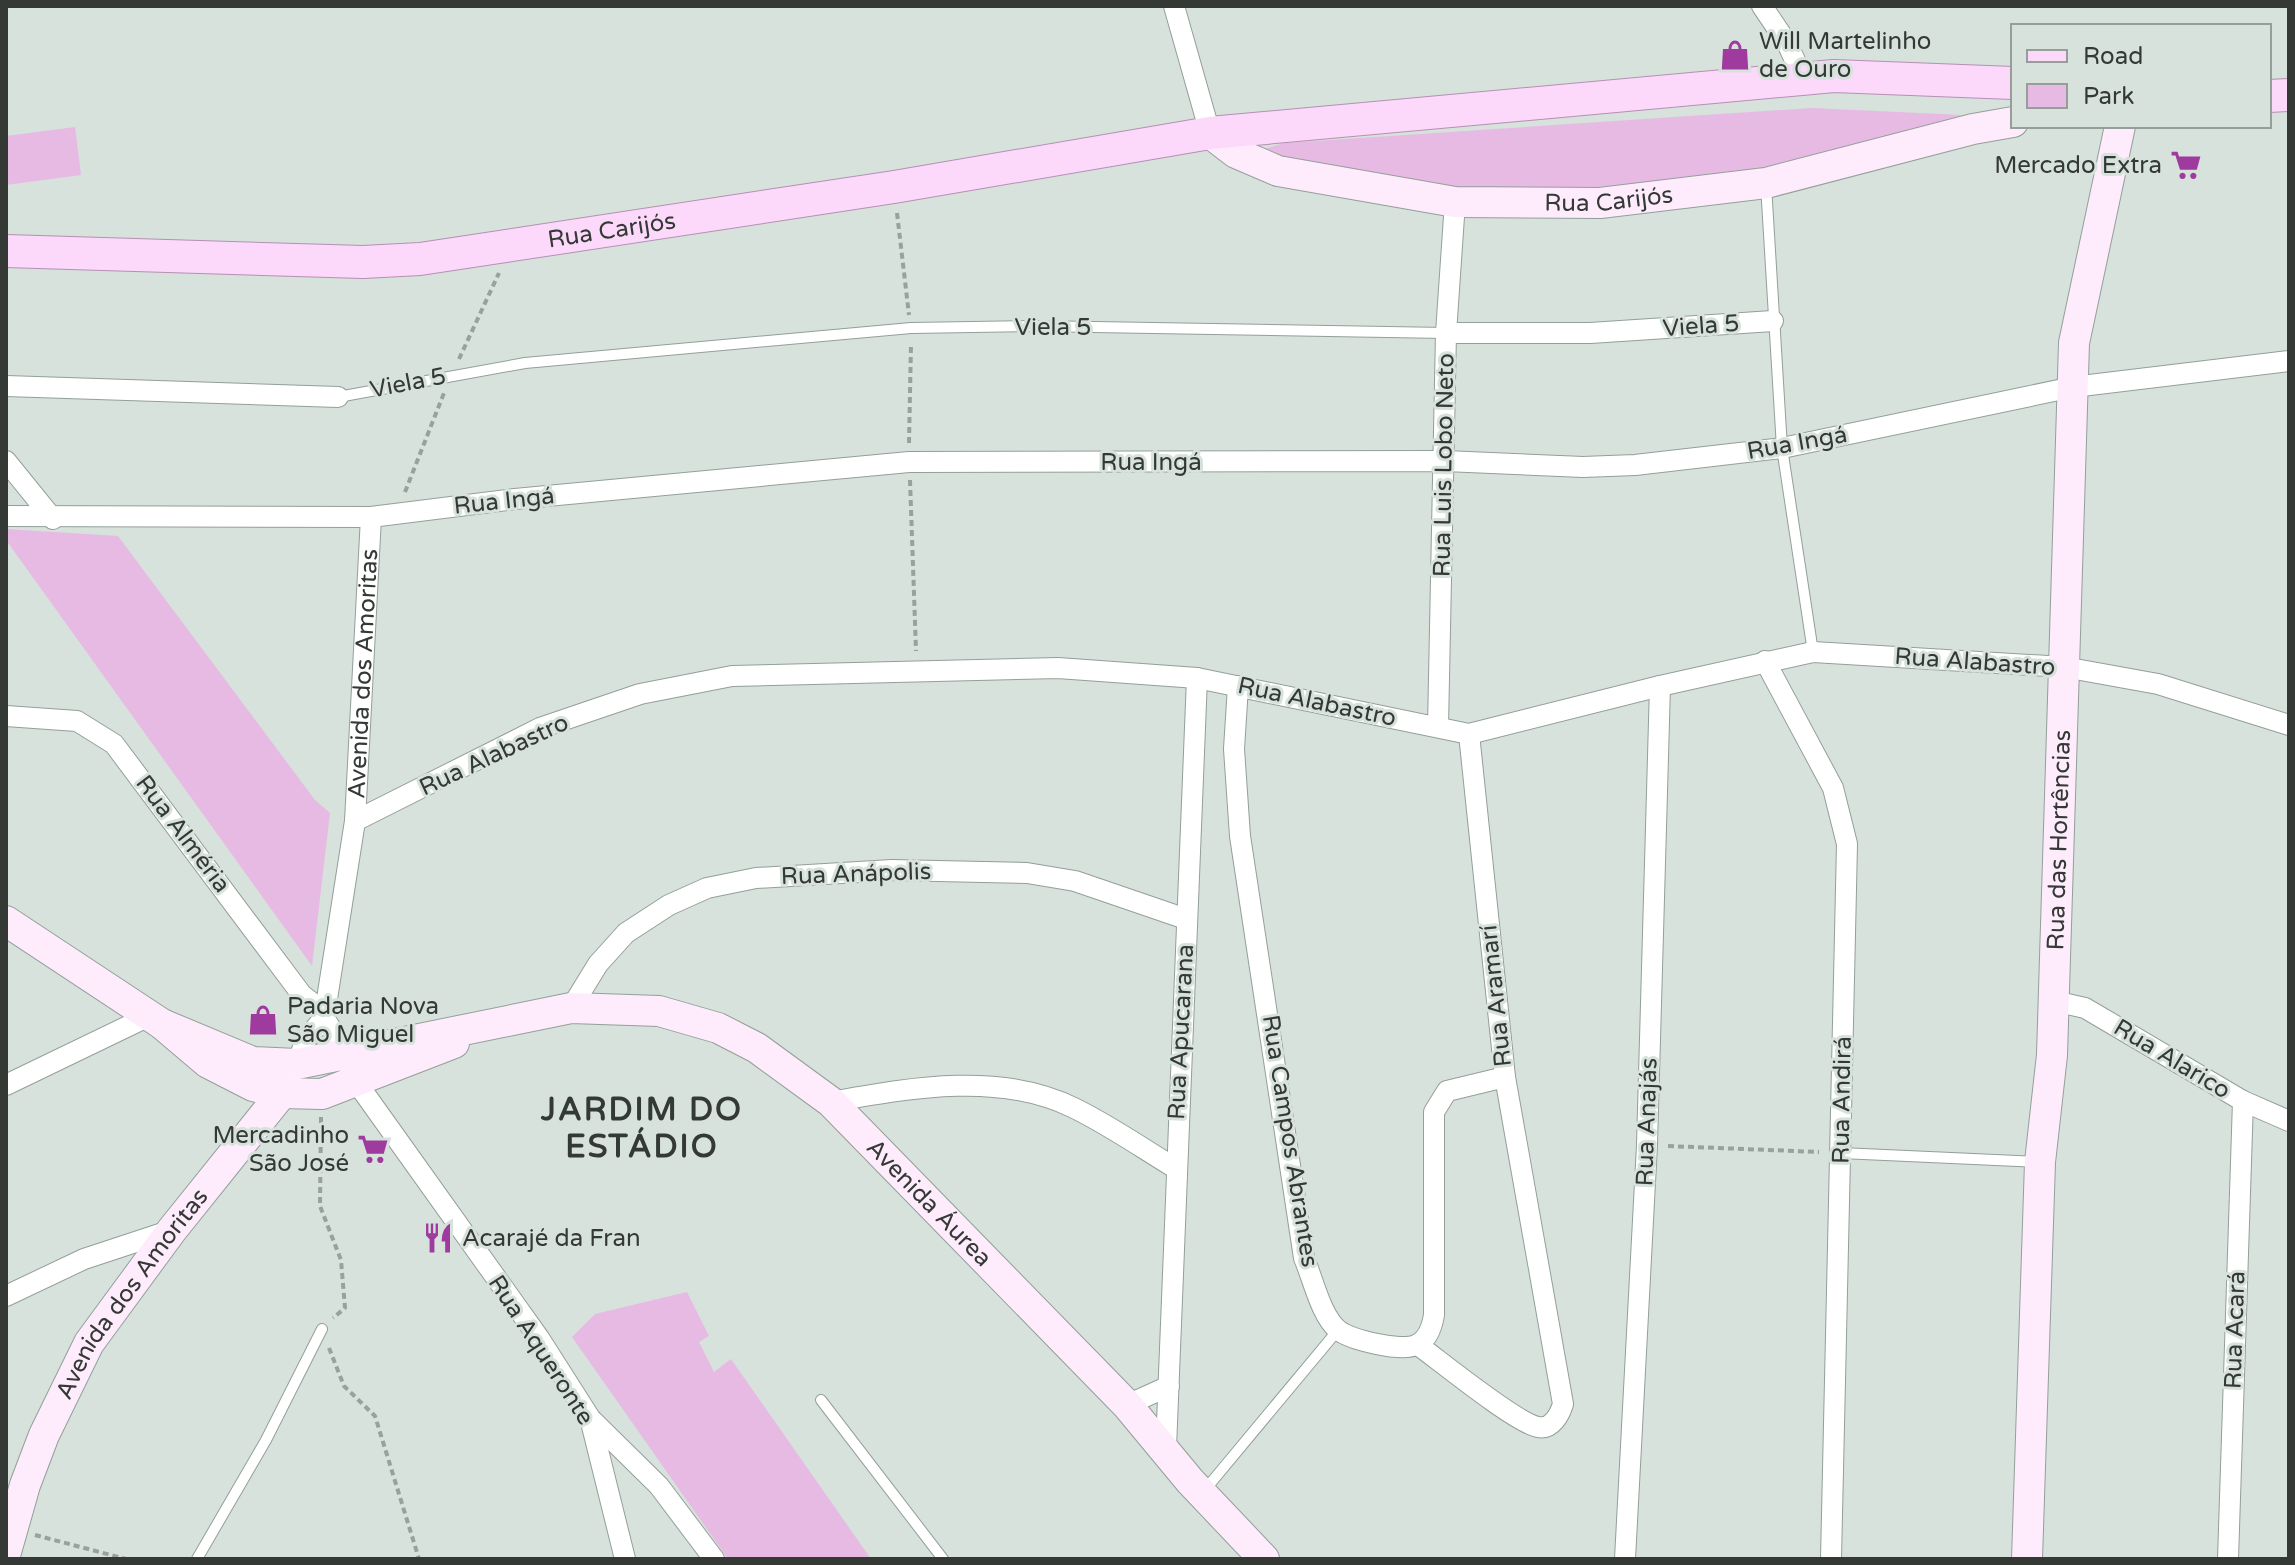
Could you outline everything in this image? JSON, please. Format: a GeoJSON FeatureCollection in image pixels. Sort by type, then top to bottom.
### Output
{"type":"FeatureCollection","features":[{"type":"Feature","properties":{"kind":"main road","name":"Rua Carijós"},"geometry":{"type":"LineString","coordinates":[[6,251],[363,262],[420,259],[894,187],[1210,133],[1803,78],[2011,83]]}},
{"type":"Feature","properties":{"kind":"street"},"geometry":{"type":"LineString","coordinates":[[1174,6],[1210,133]]}},
{"type":"Feature","properties":{"kind":"street"},"geometry":{"type":"LineString","coordinates":[[1762,6],[1787,43],[1803,78]]}},
{"type":"Feature","properties":{"kind":"street","name":"Rua Carijós"},"geometry":{"type":"LineString","coordinates":[[1210,133],[1236,153],[1278,171],[1455,202],[1600,203],[1766,183],[2011,122]]}},
{"type":"Feature","properties":{"kind":"street","name":"Rua das Hortências"},"geometry":{"type":"LineString","coordinates":[[2027,1559],[2040,1162],[2052,1055],[2074,343],[2120,128]]}},
{"type":"Feature","properties":{"kind":"street","name":"Rua Luis Lobo Neto"},"geometry":{"type":"LineString","coordinates":[[1438,727],[1446,333],[1455,202]]}},
{"type":"Feature","properties":{"kind":"street","name":"Viela 5"},"geometry":{"type":"LineString","coordinates":[[1446,333],[1590,333],[1773,321]]}},
{"type":"Feature","properties":{"kind":"street","name":"Rua Ingá"},"geometry":{"type":"LineString","coordinates":[[6,516],[53,519],[371,517],[515,499],[909,462],[1445,461],[1635,465],[1782,448],[2073,387],[2289,361]]}},
{"type":"Feature","properties":{"kind":"street"},"geometry":{"type":"LineString","coordinates":[[6,386],[338,397]]}},
{"type":"Feature","properties":{"kind":"street"},"geometry":{"type":"LineString","coordinates":[[6,461],[53,519]]}},
{"type":"Feature","properties":{"kind":"street","name":"Avenida dos Amoritas"},"geometry":{"type":"LineString","coordinates":[[8,1537],[44,1435],[89,1343],[172,1230],[282,1093],[309,1035],[324,1015],[355,821],[371,517]]}},
{"type":"Feature","properties":{"kind":"street","name":"Rua Alabastro"},"geometry":{"type":"LineString","coordinates":[[355,821],[540,728],[640,694],[732,676],[1058,668],[1197,678],[1469,734],[1660,686],[1813,652],[2064,667],[2158,684],[2289,725]]}},
{"type":"Feature","properties":{"kind":"street","name":"Rua Andirá"},"geometry":{"type":"LineString","coordinates":[[1765,661],[1833,788],[1847,844],[1831,1559]]}},
{"type":"Feature","properties":{"kind":"street","name":"Rua Apucarana"},"geometry":{"type":"LineString","coordinates":[[1166,1448],[1197,678]]}},
{"type":"Feature","properties":{"kind":"street","name":"Rua Campos Abrantes"},"geometry":{"type":"LineString","coordinates":[[1238,686],[1234,749],[1240,836],[1304,1258],[1329,1319],[1338,1330]]}},
{"type":"Feature","properties":{"kind":"street","name":"Rua Anajás"},"geometry":{"type":"LineString","coordinates":[[1625,1559],[1647,1145],[1660,686]]}},
{"type":"Feature","properties":{"kind":"street","name":"Rua Alméria"},"geometry":{"type":"LineString","coordinates":[[6,716],[77,721],[114,744],[302,995],[324,1015]]}},
{"type":"Feature","properties":{"kind":"street","name":"Rua Aramarí"},"geometry":{"type":"LineString","coordinates":[[1418,1345],[1501,1407],[1537,1427],[1548,1425],[1559,1416],[1563,1404],[1534,1256],[1505,1077],[1469,734]]}},
{"type":"Feature","properties":{"kind":"street","name":"Rua Anápolis"},"geometry":{"type":"LineString","coordinates":[[571,1008],[598,964],[626,933],[669,905],[707,888],[756,878],[892,870],[1027,873],[1075,881],[1186,919]]}},
{"type":"Feature","properties":{"kind":"street"},"geometry":{"type":"LineString","coordinates":[[6,921],[156,1020]]}},
{"type":"Feature","properties":{"kind":"street","name":"Rua Alarico"},"geometry":{"type":"LineString","coordinates":[[2054,1001],[2085,1008],[2243,1101],[2289,1121]]}},
{"type":"Feature","properties":{"kind":"street","name":"Avenida Áurea"},"geometry":{"type":"LineString","coordinates":[[156,1020],[253,1062],[297,1064],[343,1052],[571,1008],[659,1011],[718,1028],[757,1048],[831,1102],[1127,1405],[1202,1493],[1264,1559]]}},
{"type":"Feature","properties":{"kind":"street"},"geometry":{"type":"LineString","coordinates":[[324,1015],[357,1083]]}},
{"type":"Feature","properties":{"kind":"street"},"geometry":{"type":"LineString","coordinates":[[6,1085],[156,1020]]}},
{"type":"Feature","properties":{"kind":"street","name":"Avenida Áurea"},"geometry":{"type":"LineString","coordinates":[[156,1020],[223,1073],[282,1093],[322,1094],[357,1083],[508,1020]]}},
{"type":"Feature","properties":{"kind":"street"},"geometry":{"type":"LineString","coordinates":[[1338,1330],[1376,1344],[1418,1345],[1427,1336],[1434,1315],[1434,1112],[1447,1091],[1505,1077]]}},
{"type":"Feature","properties":{"kind":"street","name":"Rua Aqueronte"},"geometry":{"type":"LineString","coordinates":[[357,1083],[539,1338],[590,1418],[625,1559]]}},
{"type":"Feature","properties":{"kind":"street"},"geometry":{"type":"LineString","coordinates":[[831,1102],[938,1085],[1040,1095],[1075,1108],[1175,1168]]}},
{"type":"Feature","properties":{"kind":"street","name":"Rua Acará"},"geometry":{"type":"LineString","coordinates":[[2228,1559],[2243,1101]]}},
{"type":"Feature","properties":{"kind":"street"},"geometry":{"type":"LineString","coordinates":[[6,1296],[84,1259],[172,1230]]}},
{"type":"Feature","properties":{"kind":"street"},"geometry":{"type":"LineString","coordinates":[[1127,1405],[1169,1386]]}},
{"type":"Feature","properties":{"kind":"street"},"geometry":{"type":"LineString","coordinates":[[590,1418],[659,1486],[714,1559]]}},
{"type":"Feature","properties":{"kind":"lane"},"geometry":{"type":"LineString","coordinates":[[1766,183],[1782,448],[1813,652]]}},
{"type":"Feature","properties":{"kind":"lane","name":"Viela 5"},"geometry":{"type":"LineString","coordinates":[[338,397],[525,363],[911,328],[1034,326],[1446,333]]}},
{"type":"Feature","properties":{"kind":"lane"},"geometry":{"type":"LineString","coordinates":[[1841,1153],[2040,1162]]}},
{"type":"Feature","properties":{"kind":"lane"},"geometry":{"type":"LineString","coordinates":[[197,1559],[266,1440],[322,1329]]}},
{"type":"Feature","properties":{"kind":"lane"},"geometry":{"type":"LineString","coordinates":[[1202,1493],[1338,1330]]}},
{"type":"Feature","properties":{"kind":"lane"},"geometry":{"type":"LineString","coordinates":[[821,1400],[943,1559]]}},
{"type":"Feature","properties":{"kind":"path"},"geometry":{"type":"LineString","coordinates":[[894,187],[911,328],[909,462],[917,671]]}},
{"type":"Feature","properties":{"kind":"path"},"geometry":{"type":"LineString","coordinates":[[322,1094],[320,1206],[341,1260],[345,1308],[322,1329],[344,1386],[375,1416],[419,1559]]}},
{"type":"Feature","properties":{"kind":"path"},"geometry":{"type":"LineString","coordinates":[[1647,1145],[1841,1153]]}},
{"type":"Feature","properties":{"kind":"path"},"geometry":{"type":"LineString","coordinates":[[8,1537],[126,1559]]}},
{"type":"Feature","properties":{"kind":"green space"},"geometry":{"type":"Polygon","coordinates":[[[1812,108],[1962,115],[1757,172],[1597,188],[1443,189],[1350,174],[1258,151],[1284,143],[1812,108]]]}},
{"type":"Feature","properties":{"kind":"green space"},"geometry":{"type":"Polygon","coordinates":[[[75,127],[81,175],[6,185],[6,136],[75,127]]]}},
{"type":"Feature","properties":{"kind":"green space"},"geometry":{"type":"Polygon","coordinates":[[[6,529],[118,536],[315,800],[330,813],[312,966],[6,540],[6,529]]]}},
{"type":"Feature","properties":{"kind":"green space"},"geometry":{"type":"Polygon","coordinates":[[[687,1292],[709,1336],[699,1342],[714,1372],[731,1359],[871,1559],[728,1559],[572,1337],[595,1314],[687,1292]]]}},
{"type":"Feature","properties":{"kind":"place","name":"Will Martelinho de Ouro"},"geometry":{"type":"Point","coordinates":[1735,55]}},
{"type":"Feature","properties":{"kind":"place","name":"Mercado Extra"},"geometry":{"type":"Point","coordinates":[2186,165]}},
{"type":"Feature","properties":{"kind":"place","name":"Padaria Nova São Miguel"},"geometry":{"type":"Point","coordinates":[263,1020]}},
{"type":"Feature","properties":{"kind":"place","name":"Mercadinho São José"},"geometry":{"type":"Point","coordinates":[373,1149]}},
{"type":"Feature","properties":{"kind":"place","name":"Acarajé da Fran"},"geometry":{"type":"Point","coordinates":[438,1238]}},
{"type":"Feature","properties":{"kind":"district","name":"JARDIM DO ESTÁDIO"},"geometry":{"type":"Point","coordinates":[642,1128]}}]}
